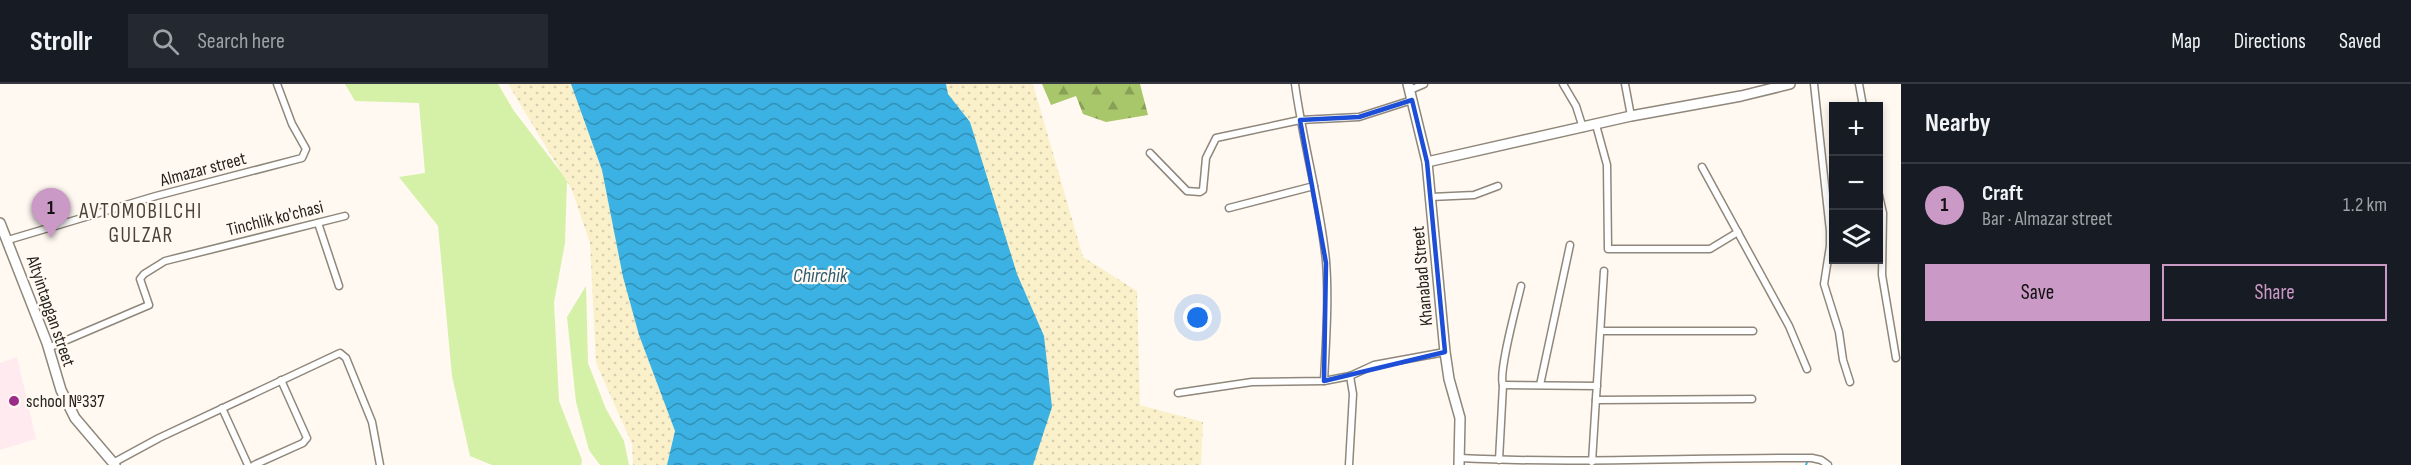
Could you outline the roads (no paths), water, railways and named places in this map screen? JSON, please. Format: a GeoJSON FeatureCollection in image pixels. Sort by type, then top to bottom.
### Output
{"type":"FeatureCollection","features":[{"type":"Feature","properties":{"kind":"street","name":"Almazar street"},"geometry":{"type":"LineString","coordinates":[[8,240],[156,196],[302,158],[306,149],[292,124],[277,84]]}},
{"type":"Feature","properties":{"kind":"street"},"geometry":{"type":"LineString","coordinates":[[1295,84],[1326,263],[1324,381]]}},
{"type":"Feature","properties":{"kind":"street"},"geometry":{"type":"LineString","coordinates":[[1409,87],[1424,84]]}},
{"type":"Feature","properties":{"kind":"street"},"geometry":{"type":"LineString","coordinates":[[1563,84],[1576,106],[1583,128]]}},
{"type":"Feature","properties":{"kind":"street"},"geometry":{"type":"LineString","coordinates":[[1624,84],[1631,116]]}},
{"type":"Feature","properties":{"kind":"street"},"geometry":{"type":"LineString","coordinates":[[1427,162],[1631,116],[1741,96],[1790,84]]}},
{"type":"Feature","properties":{"kind":"street"},"geometry":{"type":"LineString","coordinates":[[1814,84],[1830,231],[1824,284],[1839,332],[1842,360],[1850,382]]}},
{"type":"Feature","properties":{"kind":"street"},"geometry":{"type":"LineString","coordinates":[[1859,84],[1862,102]]}},
{"type":"Feature","properties":{"kind":"street","name":"Khanabad Street"},"geometry":{"type":"LineString","coordinates":[[1409,87],[1427,162],[1445,352],[1449,379],[1460,418],[1459,462]]}},
{"type":"Feature","properties":{"kind":"street"},"geometry":{"type":"LineString","coordinates":[[1150,153],[1187,191],[1200,192],[1203,190],[1206,158],[1216,138],[1300,120],[1359,117],[1412,100]]}},
{"type":"Feature","properties":{"kind":"street"},"geometry":{"type":"LineString","coordinates":[[1596,125],[1607,165],[1608,249],[1710,249],[1738,232]]}},
{"type":"Feature","properties":{"kind":"street"},"geometry":{"type":"LineString","coordinates":[[1702,166],[1789,326],[1807,369]]}},
{"type":"Feature","properties":{"kind":"street"},"geometry":{"type":"LineString","coordinates":[[1229,208],[1314,186]]}},
{"type":"Feature","properties":{"kind":"street"},"geometry":{"type":"LineString","coordinates":[[1431,196],[1474,195],[1498,186]]}},
{"type":"Feature","properties":{"kind":"street"},"geometry":{"type":"LineString","coordinates":[[1882,210],[1882,275],[1896,357]]}},
{"type":"Feature","properties":{"kind":"street","name":"Tinchlik ko'chasi"},"geometry":{"type":"LineString","coordinates":[[48,348],[149,305],[140,279],[165,261],[345,216]]}},
{"type":"Feature","properties":{"kind":"street"},"geometry":{"type":"LineString","coordinates":[[318,223],[339,286]]}},
{"type":"Feature","properties":{"kind":"street","name":"Altyintapgan street"},"geometry":{"type":"LineString","coordinates":[[0,224],[48,348],[61,390],[75,418],[114,464]]}},
{"type":"Feature","properties":{"kind":"street"},"geometry":{"type":"LineString","coordinates":[[1540,385],[1570,245]]}},
{"type":"Feature","properties":{"kind":"street"},"geometry":{"type":"LineString","coordinates":[[1592,462],[1604,271]]}},
{"type":"Feature","properties":{"kind":"street"},"geometry":{"type":"LineString","coordinates":[[1499,460],[1503,385],[1501,380],[1521,286]]}},
{"type":"Feature","properties":{"kind":"street"},"geometry":{"type":"LineString","coordinates":[[1602,331],[1753,331]]}},
{"type":"Feature","properties":{"kind":"street"},"geometry":{"type":"LineString","coordinates":[[1178,393],[1252,382],[1324,381],[1350,376],[1374,365],[1445,352]]}},
{"type":"Feature","properties":{"kind":"street"},"geometry":{"type":"LineString","coordinates":[[114,464],[222,408],[336,354],[344,355],[372,422],[380,465]]}},
{"type":"Feature","properties":{"kind":"street"},"geometry":{"type":"LineString","coordinates":[[1349,465],[1353,394],[1350,376]]}},
{"type":"Feature","properties":{"kind":"street"},"geometry":{"type":"LineString","coordinates":[[254,465],[303,443],[307,438],[281,380]]}},
{"type":"Feature","properties":{"kind":"street"},"geometry":{"type":"LineString","coordinates":[[1503,385],[1597,386]]}},
{"type":"Feature","properties":{"kind":"street"},"geometry":{"type":"LineString","coordinates":[[1596,400],[1752,399]]}},
{"type":"Feature","properties":{"kind":"street"},"geometry":{"type":"LineString","coordinates":[[222,408],[248,465]]}},
{"type":"Feature","properties":{"kind":"street"},"geometry":{"type":"LineString","coordinates":[[1459,462],[1499,460],[1538,463],[1812,458],[1828,465]]}},
{"type":"Feature","properties":{"kind":"water","name":"Chirchik"},"geometry":{"type":"Polygon","coordinates":[[[571,84],[946,84],[948,94],[970,122],[1017,274],[1044,336],[1052,407],[1033,465],[667,465],[675,431],[639,335],[623,277],[602,170],[571,84]]]}},
{"type":"Feature","properties":{"kind":"place","name":"Craft"},"geometry":{"type":"Point","coordinates":[51,238]}},
{"type":"Feature","properties":{"kind":"place","name":"school №337"},"geometry":{"type":"Point","coordinates":[14,401]}},
{"type":"Feature","properties":{"kind":"district","name":"AVTOMOBILCHI GULZAR"},"geometry":{"type":"Point","coordinates":[141,223]}}]}
